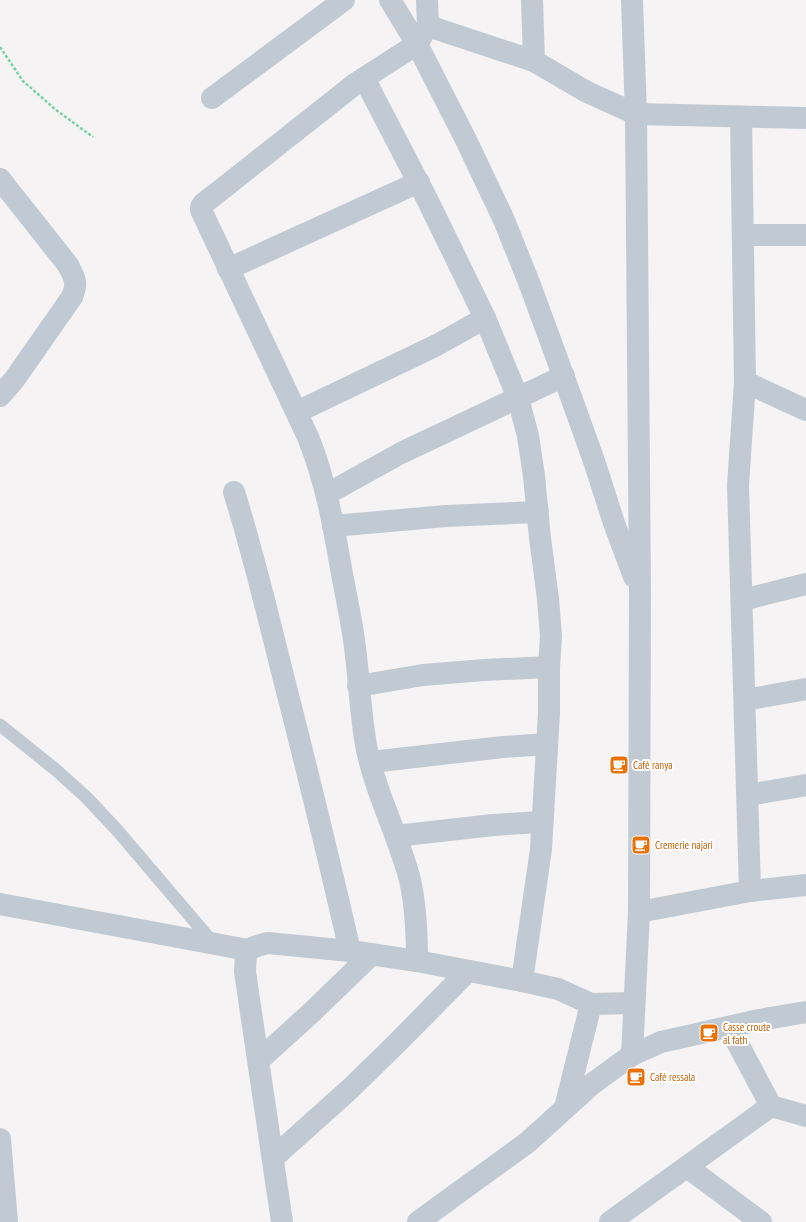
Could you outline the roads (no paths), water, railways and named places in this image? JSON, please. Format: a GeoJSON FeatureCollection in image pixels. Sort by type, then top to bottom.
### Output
{"type":"FeatureCollection","features":[{"type":"Feature","properties":{"kind":"street"},"geometry":{"type":"LineString","coordinates":[[212,98],[344,0]]}},
{"type":"Feature","properties":{"kind":"street"},"geometry":{"type":"LineString","coordinates":[[390,0],[422,35],[466,140],[504,220],[564,376],[614,523],[640,591]]}},
{"type":"Feature","properties":{"kind":"street"},"geometry":{"type":"LineString","coordinates":[[417,961],[415,912],[410,880],[396,836],[375,781],[366,745],[358,686],[354,640],[326,494],[312,449],[296,412],[228,269],[201,207],[354,84],[422,35],[427,0]]}},
{"type":"Feature","properties":{"kind":"street"},"geometry":{"type":"LineString","coordinates":[[532,0],[534,61]]}},
{"type":"Feature","properties":{"kind":"street"},"geometry":{"type":"LineString","coordinates":[[632,0],[636,114],[640,591],[639,912],[632,1055]]}},
{"type":"Feature","properties":{"kind":"street"},"geometry":{"type":"LineString","coordinates":[[422,35],[534,61],[587,92],[636,114],[806,118]]}},
{"type":"Feature","properties":{"kind":"street"},"geometry":{"type":"LineString","coordinates":[[364,78],[419,182],[485,318],[518,398],[528,436],[534,476],[550,628],[549,713],[541,849],[522,981]]}},
{"type":"Feature","properties":{"kind":"street"},"geometry":{"type":"LineString","coordinates":[[741,117],[745,382],[738,485],[750,891]]}},
{"type":"Feature","properties":{"kind":"street"},"geometry":{"type":"LineString","coordinates":[[0,179],[68,265],[75,279],[76,288],[72,297],[14,380],[0,396]]}},
{"type":"Feature","properties":{"kind":"street"},"geometry":{"type":"LineString","coordinates":[[228,269],[419,182]]}},
{"type":"Feature","properties":{"kind":"street"},"geometry":{"type":"LineString","coordinates":[[743,235],[806,235]]}},
{"type":"Feature","properties":{"kind":"street"},"geometry":{"type":"LineString","coordinates":[[296,412],[437,345],[485,318]]}},
{"type":"Feature","properties":{"kind":"street"},"geometry":{"type":"LineString","coordinates":[[326,494],[401,453],[564,376]]}},
{"type":"Feature","properties":{"kind":"street"},"geometry":{"type":"LineString","coordinates":[[745,382],[806,410]]}},
{"type":"Feature","properties":{"kind":"street"},"geometry":{"type":"LineString","coordinates":[[234,492],[249,540],[268,614],[332,871],[350,951]]}},
{"type":"Feature","properties":{"kind":"street"},"geometry":{"type":"LineString","coordinates":[[333,526],[446,516],[538,512]]}},
{"type":"Feature","properties":{"kind":"street"},"geometry":{"type":"LineString","coordinates":[[742,600],[806,584]]}},
{"type":"Feature","properties":{"kind":"street"},"geometry":{"type":"LineString","coordinates":[[358,686],[423,675],[549,667]]}},
{"type":"Feature","properties":{"kind":"street"},"geometry":{"type":"LineString","coordinates":[[745,700],[806,689]]}},
{"type":"Feature","properties":{"kind":"street"},"geometry":{"type":"LineString","coordinates":[[370,762],[503,747],[547,744]]}},
{"type":"Feature","properties":{"kind":"street"},"geometry":{"type":"LineString","coordinates":[[748,795],[806,785]]}},
{"type":"Feature","properties":{"kind":"street"},"geometry":{"type":"LineString","coordinates":[[396,836],[494,824],[542,822]]}},
{"type":"Feature","properties":{"kind":"street"},"geometry":{"type":"LineString","coordinates":[[639,912],[750,891],[806,885]]}},
{"type":"Feature","properties":{"kind":"street"},"geometry":{"type":"LineString","coordinates":[[0,904],[248,950],[255,946],[268,943],[350,951],[417,961],[558,989],[591,1004],[634,1004]]}},
{"type":"Feature","properties":{"kind":"street"},"geometry":{"type":"LineString","coordinates":[[248,950],[246,955],[246,972],[282,1222]]}},
{"type":"Feature","properties":{"kind":"street"},"geometry":{"type":"LineString","coordinates":[[259,1060],[311,1013],[372,954]]}},
{"type":"Feature","properties":{"kind":"street"},"geometry":{"type":"LineString","coordinates":[[273,1158],[351,1088],[400,1041],[468,971]]}},
{"type":"Feature","properties":{"kind":"street"},"geometry":{"type":"LineString","coordinates":[[565,1108],[591,1004]]}},
{"type":"Feature","properties":{"kind":"street"},"geometry":{"type":"LineString","coordinates":[[418,1222],[528,1142],[592,1084],[632,1055],[661,1042],[806,1012]]}},
{"type":"Feature","properties":{"kind":"street"},"geometry":{"type":"LineString","coordinates":[[729,1027],[771,1106],[806,1116]]}},
{"type":"Feature","properties":{"kind":"street"},"geometry":{"type":"LineString","coordinates":[[610,1222],[771,1106]]}},
{"type":"Feature","properties":{"kind":"street"},"geometry":{"type":"LineString","coordinates":[[0,1139],[7,1222]]}},
{"type":"Feature","properties":{"kind":"street"},"geometry":{"type":"LineString","coordinates":[[687,1167],[761,1222]]}},
{"type":"Feature","properties":{"kind":"lane"},"geometry":{"type":"LineString","coordinates":[[0,725],[56,770],[86,797],[122,836],[214,944]]}},
{"type":"Feature","properties":{"kind":"place","name":"Café ranya"},"geometry":{"type":"Point","coordinates":[619,765]}},
{"type":"Feature","properties":{"kind":"place","name":"Cremerie najari"},"geometry":{"type":"Point","coordinates":[641,845]}},
{"type":"Feature","properties":{"kind":"place","name":"Casse croute al fath"},"geometry":{"type":"Point","coordinates":[709,1033]}},
{"type":"Feature","properties":{"kind":"place","name":"Café ressala"},"geometry":{"type":"Point","coordinates":[636,1077]}}]}
